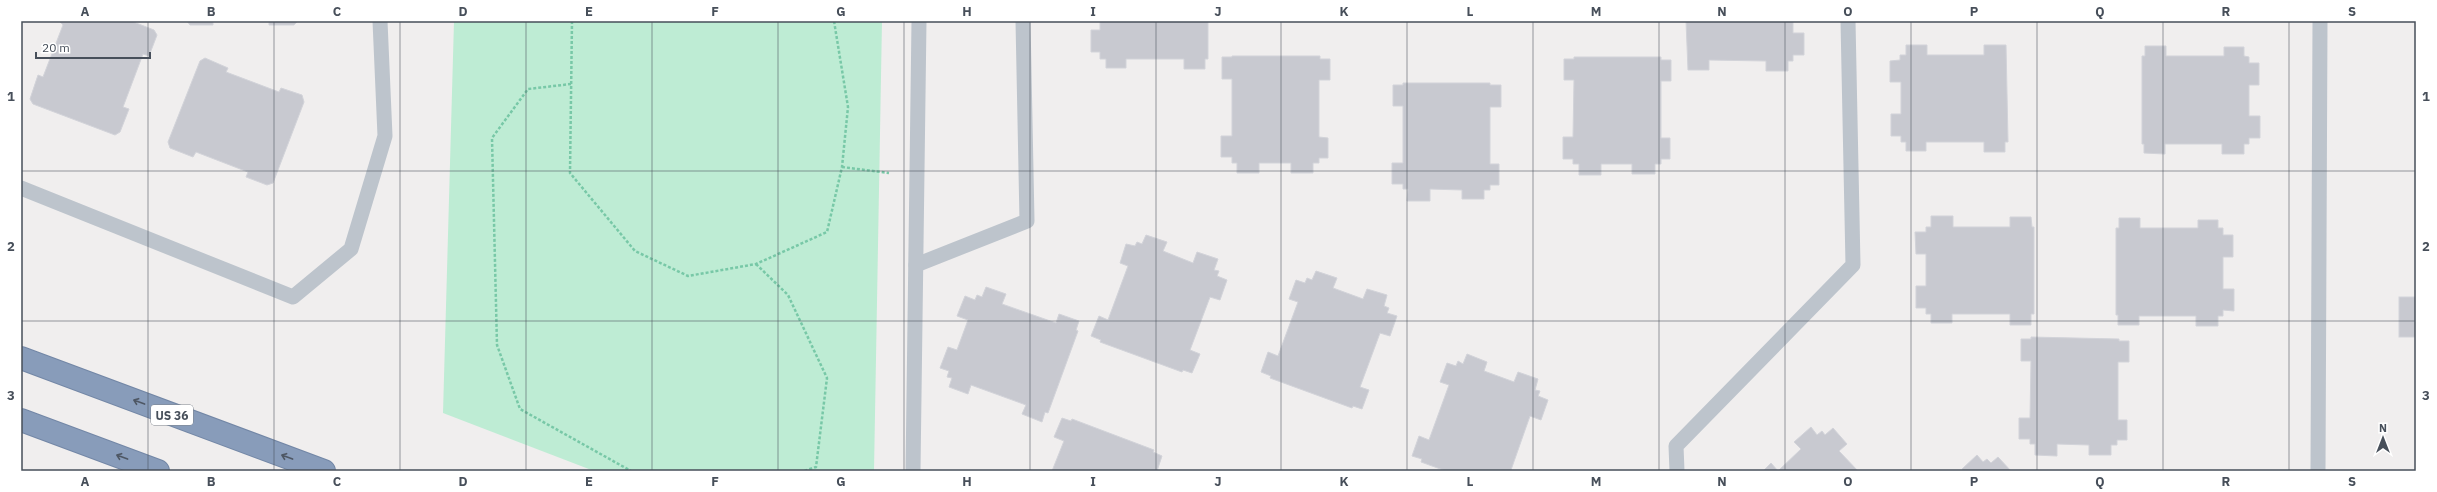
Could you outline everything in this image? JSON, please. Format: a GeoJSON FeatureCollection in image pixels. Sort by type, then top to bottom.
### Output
{"type":"FeatureCollection","features":[{"type":"Feature","properties":{"kind":"highway","name":"US 36"},"geometry":{"type":"LineString","coordinates":[[21,358],[324,471]]}},
{"type":"Feature","properties":{"kind":"highway"},"geometry":{"type":"LineString","coordinates":[[21,420],[158,471]]}},
{"type":"Feature","properties":{"kind":"lane"},"geometry":{"type":"LineString","coordinates":[[21,188],[293,297],[351,249],[384,136],[380,21]]}},
{"type":"Feature","properties":{"kind":"lane"},"geometry":{"type":"LineString","coordinates":[[913,471],[920,21]]}},
{"type":"Feature","properties":{"kind":"lane"},"geometry":{"type":"LineString","coordinates":[[916,265],[1027,221],[1023,21]]}},
{"type":"Feature","properties":{"kind":"lane"},"geometry":{"type":"LineString","coordinates":[[1677,471],[1676,446],[1853,265],[1848,21]]}},
{"type":"Feature","properties":{"kind":"lane"},"geometry":{"type":"LineString","coordinates":[[2318,471],[2320,21]]}},
{"type":"Feature","properties":{"kind":"path"},"geometry":{"type":"LineString","coordinates":[[572,21],[570,173],[635,250],[688,276],[756,264],[827,232],[842,167],[848,108],[834,21]]}},
{"type":"Feature","properties":{"kind":"path"},"geometry":{"type":"LineString","coordinates":[[571,84],[528,89],[492,138],[497,345],[520,409],[631,471]]}},
{"type":"Feature","properties":{"kind":"path"},"geometry":{"type":"LineString","coordinates":[[842,167],[879,173],[918,173]]}},
{"type":"Feature","properties":{"kind":"path"},"geometry":{"type":"LineString","coordinates":[[756,264],[788,295],[827,378],[816,467],[804,471]]}},
{"type":"Feature","properties":{"kind":"green space"},"geometry":{"type":"Polygon","coordinates":[[[454,21],[882,21],[874,471],[594,471],[443,413],[454,21]]]}},
{"type":"Feature","properties":{"kind":"building"},"geometry":{"type":"Polygon","coordinates":[[[59,21],[131,21],[154,30],[157,35],[149,56],[143,54],[123,107],[129,109],[120,132],[115,135],[33,104],[30,99],[38,75],[43,77],[63,25],[59,21]]]}},
{"type":"Feature","properties":{"kind":"building"},"geometry":{"type":"Polygon","coordinates":[[[187,21],[213,21],[213,25],[190,25],[187,21]]]}},
{"type":"Feature","properties":{"kind":"building"},"geometry":{"type":"Polygon","coordinates":[[[269,21],[298,21],[294,25],[269,25],[269,21]]]}},
{"type":"Feature","properties":{"kind":"building"},"geometry":{"type":"Polygon","coordinates":[[[1100,21],[1208,21],[1208,59],[1205,59],[1205,69],[1184,69],[1184,59],[1126,59],[1126,68],[1106,68],[1106,59],[1100,59],[1100,52],[1091,52],[1091,30],[1100,30],[1100,21]]]}},
{"type":"Feature","properties":{"kind":"building"},"geometry":{"type":"Polygon","coordinates":[[[1686,21],[1793,21],[1793,33],[1804,33],[1804,55],[1793,55],[1793,61],[1788,61],[1788,71],[1766,71],[1766,61],[1709,60],[1709,70],[1688,70],[1686,21]]]}},
{"type":"Feature","properties":{"kind":"building"},"geometry":{"type":"Polygon","coordinates":[[[1906,45],[1927,45],[1927,55],[1984,55],[1984,45],[2006,45],[2008,142],[2005,142],[2005,152],[1984,152],[1984,142],[1926,142],[1926,151],[1906,151],[1906,142],[1901,142],[1901,136],[1891,136],[1891,114],[1901,114],[1901,82],[1890,82],[1890,61],[1900,60],[1900,55],[1906,55],[1906,45]]]}},
{"type":"Feature","properties":{"kind":"building"},"geometry":{"type":"Polygon","coordinates":[[[2145,46],[2166,46],[2166,56],[2224,56],[2224,47],[2244,47],[2244,56],[2249,57],[2249,63],[2259,63],[2259,85],[2249,85],[2249,116],[2260,116],[2260,138],[2249,138],[2249,144],[2244,144],[2244,154],[2222,154],[2222,144],[2165,144],[2165,154],[2144,153],[2144,144],[2142,144],[2142,56],[2145,56],[2145,46]]]}},
{"type":"Feature","properties":{"kind":"building"},"geometry":{"type":"Polygon","coordinates":[[[1320,56],[1320,59],[1330,59],[1330,80],[1319,80],[1319,137],[1328,138],[1328,158],[1319,158],[1319,163],[1313,163],[1313,173],[1291,173],[1291,163],[1259,163],[1259,173],[1237,173],[1237,163],[1232,163],[1232,157],[1221,157],[1221,136],[1232,136],[1232,79],[1222,79],[1222,57],[1320,56]]]}},
{"type":"Feature","properties":{"kind":"building"},"geometry":{"type":"Polygon","coordinates":[[[1574,57],[1661,57],[1661,60],[1671,60],[1671,81],[1661,81],[1661,138],[1670,138],[1670,159],[1661,159],[1661,164],[1655,164],[1655,174],[1632,174],[1632,164],[1601,164],[1601,175],[1579,175],[1579,164],[1573,164],[1573,159],[1563,159],[1563,137],[1573,137],[1574,80],[1564,80],[1564,59],[1574,59],[1574,57]]]}},
{"type":"Feature","properties":{"kind":"building"},"geometry":{"type":"Polygon","coordinates":[[[205,58],[228,68],[226,72],[279,92],[281,88],[302,95],[304,102],[273,183],[267,185],[246,177],[248,172],[196,152],[193,157],[170,148],[168,142],[200,61],[205,58]]]}},
{"type":"Feature","properties":{"kind":"building"},"geometry":{"type":"Polygon","coordinates":[[[1403,83],[1490,83],[1490,85],[1501,85],[1501,107],[1490,107],[1490,164],[1499,164],[1499,185],[1490,185],[1490,190],[1484,190],[1484,199],[1462,199],[1462,190],[1430,189],[1430,201],[1407,201],[1408,189],[1403,189],[1403,184],[1392,184],[1392,163],[1403,163],[1403,106],[1393,106],[1393,85],[1403,85],[1403,83]]]}},
{"type":"Feature","properties":{"kind":"building"},"geometry":{"type":"Polygon","coordinates":[[[1931,216],[1953,216],[1953,227],[2010,227],[2010,217],[2031,217],[2032,227],[2034,227],[2034,314],[2031,314],[2031,325],[2010,325],[2010,314],[1952,314],[1952,323],[1931,323],[1931,314],[1926,314],[1926,308],[1916,308],[1916,286],[1926,286],[1926,254],[1916,254],[1915,232],[1926,232],[1926,227],[1931,227],[1931,216]]]}},
{"type":"Feature","properties":{"kind":"building"},"geometry":{"type":"Polygon","coordinates":[[[2119,218],[2140,218],[2140,228],[2198,228],[2198,220],[2218,220],[2218,228],[2223,228],[2223,235],[2233,235],[2233,257],[2223,257],[2223,289],[2234,289],[2234,311],[2223,310],[2223,316],[2218,316],[2218,326],[2196,326],[2196,316],[2139,316],[2139,325],[2118,325],[2118,315],[2116,315],[2116,228],[2119,228],[2119,218]]]}},
{"type":"Feature","properties":{"kind":"building"},"geometry":{"type":"Polygon","coordinates":[[[1146,235],[1167,242],[1163,251],[1193,263],[1197,252],[1218,259],[1214,270],[1219,271],[1217,276],[1227,280],[1220,300],[1210,297],[1190,350],[1200,354],[1192,373],[1183,370],[1182,372],[1100,342],[1101,340],[1091,336],[1099,316],[1108,320],[1128,266],[1120,263],[1126,244],[1135,246],[1137,242],[1142,244],[1146,235]]]}},
{"type":"Feature","properties":{"kind":"building"},"geometry":{"type":"Polygon","coordinates":[[[1316,271],[1337,278],[1333,288],[1363,299],[1367,289],[1387,295],[1384,306],[1389,308],[1387,313],[1397,316],[1390,336],[1380,333],[1360,387],[1369,390],[1362,409],[1353,406],[1352,408],[1270,378],[1271,376],[1261,372],[1268,352],[1278,356],[1298,302],[1289,299],[1296,280],[1305,283],[1307,278],[1312,280],[1316,271]]]}},
{"type":"Feature","properties":{"kind":"building"},"geometry":{"type":"Polygon","coordinates":[[[986,287],[1006,294],[1002,304],[1056,323],[1059,314],[1079,321],[1076,330],[1078,331],[1048,413],[1045,412],[1042,422],[1022,414],[1026,405],[971,385],[968,394],[949,387],[952,378],[947,377],[949,371],[940,368],[948,347],[957,350],[968,320],[957,316],[965,296],[975,300],[977,295],[982,297],[986,287]]]}},
{"type":"Feature","properties":{"kind":"building"},"geometry":{"type":"Polygon","coordinates":[[[2399,297],[2416,297],[2416,337],[2399,337],[2399,297]]]}},
{"type":"Feature","properties":{"kind":"building"},"geometry":{"type":"Polygon","coordinates":[[[2031,337],[2119,339],[2119,341],[2129,341],[2129,362],[2118,362],[2118,420],[2127,420],[2127,440],[2117,440],[2117,445],[2111,445],[2111,455],[2089,455],[2089,445],[2057,444],[2057,456],[2035,455],[2035,444],[2030,444],[2030,439],[2019,439],[2019,418],[2030,418],[2031,361],[2021,361],[2021,339],[2031,339],[2031,337]]]}},
{"type":"Feature","properties":{"kind":"building"},"geometry":{"type":"Polygon","coordinates":[[[1467,354],[1487,362],[1484,371],[1514,382],[1518,372],[1538,379],[1535,390],[1540,391],[1538,396],[1548,400],[1541,420],[1530,416],[1511,470],[1513,471],[1446,471],[1421,462],[1422,459],[1412,456],[1419,436],[1429,440],[1449,385],[1440,382],[1447,363],[1456,366],[1458,361],[1463,364],[1467,354]]]}},
{"type":"Feature","properties":{"kind":"building"},"geometry":{"type":"Polygon","coordinates":[[[1062,418],[1071,421],[1072,419],[1154,450],[1153,452],[1162,456],[1157,471],[1052,471],[1064,441],[1054,437],[1062,418]]]}},
{"type":"Feature","properties":{"kind":"building"},"geometry":{"type":"Polygon","coordinates":[[[1811,427],[1817,435],[1822,431],[1825,435],[1833,428],[1847,444],[1839,451],[1858,471],[1778,471],[1801,449],[1794,442],[1811,427]]]}},
{"type":"Feature","properties":{"kind":"building"},"geometry":{"type":"Polygon","coordinates":[[[1977,455],[1983,462],[1987,459],[1991,463],[1998,457],[2011,471],[1964,471],[1962,469],[1977,455]]]}},
{"type":"Feature","properties":{"kind":"building"},"geometry":{"type":"Polygon","coordinates":[[[1771,463],[1778,471],[1763,471],[1771,463]]]}}]}
